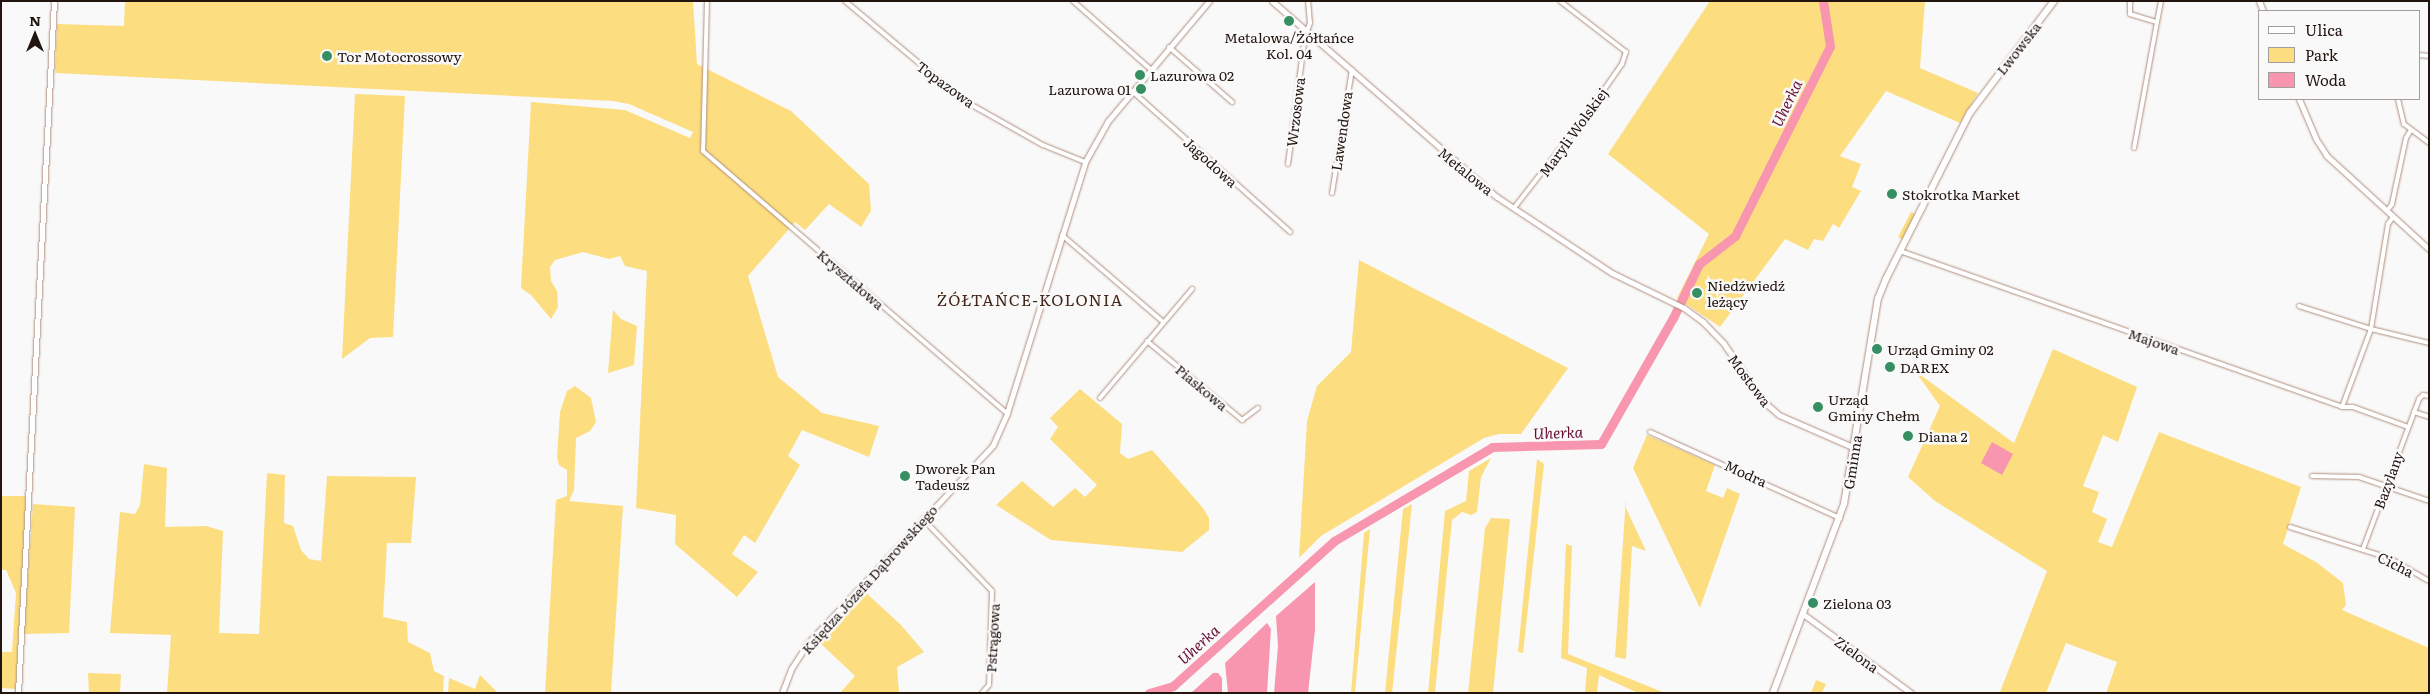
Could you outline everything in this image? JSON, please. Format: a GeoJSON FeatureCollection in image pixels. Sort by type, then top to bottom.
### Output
{"type":"FeatureCollection","features":[{"type":"Feature","properties":{"kind":"main road","name":"Lwowska"},"geometry":{"type":"LineString","coordinates":[[1982,95],[2054,1]]}},
{"type":"Feature","properties":{"kind":"main road","name":"Gminna"},"geometry":{"type":"LineString","coordinates":[[1773,693],[1840,518],[1855,448],[1878,300],[1900,251],[1982,95]]}},
{"type":"Feature","properties":{"kind":"street"},"geometry":{"type":"LineString","coordinates":[[18,693],[54,1]]}},
{"type":"Feature","properties":{"kind":"street","name":"Kryształowa"},"geometry":{"type":"LineString","coordinates":[[707,1],[703,150],[711,159],[1007,413]]}},
{"type":"Feature","properties":{"kind":"street","name":"Topazowa"},"geometry":{"type":"LineString","coordinates":[[845,1],[963,100],[1043,146],[1085,162]]}},
{"type":"Feature","properties":{"kind":"street"},"geometry":{"type":"LineString","coordinates":[[1073,1],[1150,69]]}},
{"type":"Feature","properties":{"kind":"street","name":"Księdza Józefa Dąbrowskiego"},"geometry":{"type":"LineString","coordinates":[[782,693],[791,669],[808,643],[984,456],[1007,413],[1060,233],[1085,162],[1108,121],[1209,1]]}},
{"type":"Feature","properties":{"kind":"street","name":"Metalowa"},"geometry":{"type":"LineString","coordinates":[[1272,1],[1469,175],[1514,208],[1612,273],[1684,308]]}},
{"type":"Feature","properties":{"kind":"street","name":"Wrzosowa"},"geometry":{"type":"LineString","coordinates":[[1288,164],[1307,30],[1310,23],[1308,1]]}},
{"type":"Feature","properties":{"kind":"street","name":"Maryli Wolskiej"},"geometry":{"type":"LineString","coordinates":[[1514,208],[1585,117],[1622,64],[1626,52],[1560,1]]}},
{"type":"Feature","properties":{"kind":"street"},"geometry":{"type":"LineString","coordinates":[[2130,1],[2130,14],[2157,22]]}},
{"type":"Feature","properties":{"kind":"street"},"geometry":{"type":"LineString","coordinates":[[2134,148],[2160,1]]}},
{"type":"Feature","properties":{"kind":"street"},"geometry":{"type":"LineString","coordinates":[[1169,47],[1232,102]]}},
{"type":"Feature","properties":{"kind":"street","name":"Lawendowa"},"geometry":{"type":"LineString","coordinates":[[1332,193],[1352,70]]}},
{"type":"Feature","properties":{"kind":"street","name":"Jagodowa"},"geometry":{"type":"LineString","coordinates":[[1132,91],[1290,232]]}},
{"type":"Feature","properties":{"kind":"street"},"geometry":{"type":"LineString","coordinates":[[2299,100],[2324,153],[2429,248]]}},
{"type":"Feature","properties":{"kind":"street"},"geometry":{"type":"LineString","coordinates":[[2398,100],[2404,124],[2429,143]]}},
{"type":"Feature","properties":{"kind":"street"},"geometry":{"type":"LineString","coordinates":[[2387,211],[2392,204],[2406,138],[2412,130]]}},
{"type":"Feature","properties":{"kind":"street"},"geometry":{"type":"LineString","coordinates":[[2342,407],[2371,329],[2388,224],[2393,216]]}},
{"type":"Feature","properties":{"kind":"street"},"geometry":{"type":"LineString","coordinates":[[1060,233],[1162,322]]}},
{"type":"Feature","properties":{"kind":"street","name":"Majowa"},"geometry":{"type":"LineString","coordinates":[[1900,251],[2342,407],[2353,408],[2408,427]]}},
{"type":"Feature","properties":{"kind":"street"},"geometry":{"type":"LineString","coordinates":[[1100,398],[1162,322],[1192,289]]}},
{"type":"Feature","properties":{"kind":"street"},"geometry":{"type":"LineString","coordinates":[[2298,306],[2371,329],[2429,343]]}},
{"type":"Feature","properties":{"kind":"street","name":"Mostowa"},"geometry":{"type":"LineString","coordinates":[[1684,308],[1714,332],[1771,408],[1789,420],[1855,448]]}},
{"type":"Feature","properties":{"kind":"street","name":"Piaskowa"},"geometry":{"type":"LineString","coordinates":[[1147,341],[1242,420],[1258,408]]}},
{"type":"Feature","properties":{"kind":"street"},"geometry":{"type":"LineString","coordinates":[[2429,396],[2421,396],[2414,412],[2429,417]]}},
{"type":"Feature","properties":{"kind":"street","name":"Bazylany"},"geometry":{"type":"LineString","coordinates":[[2363,549],[2414,412]]}},
{"type":"Feature","properties":{"kind":"street","name":"Modra"},"geometry":{"type":"LineString","coordinates":[[1650,432],[1840,518]]}},
{"type":"Feature","properties":{"kind":"street"},"geometry":{"type":"LineString","coordinates":[[2312,476],[2359,477],[2429,502]]}},
{"type":"Feature","properties":{"kind":"street","name":"Pstrągowa"},"geometry":{"type":"LineString","coordinates":[[923,519],[992,591],[989,685],[982,693]]}},
{"type":"Feature","properties":{"kind":"street","name":"Cicha"},"geometry":{"type":"LineString","coordinates":[[2290,527],[2389,558],[2429,581]]}},
{"type":"Feature","properties":{"kind":"street","name":"Zielona"},"geometry":{"type":"LineString","coordinates":[[1803,614],[1911,693]]}},
{"type":"Feature","properties":{"kind":"green space"},"geometry":{"type":"Polygon","coordinates":[[[125,1],[693,1],[697,64],[791,111],[869,184],[871,211],[861,227],[829,204],[805,230],[795,222],[748,276],[778,377],[822,413],[879,426],[869,457],[802,430],[788,456],[800,465],[755,543],[744,535],[732,554],[758,572],[737,597],[675,544],[676,515],[636,508],[647,271],[625,266],[620,256],[609,259],[583,252],[555,260],[550,267],[551,281],[557,291],[558,307],[551,319],[531,295],[521,288],[531,102],[625,110],[690,138],[693,132],[629,104],[613,101],[55,73],[57,24],[124,26],[125,1]]]}},
{"type":"Feature","properties":{"kind":"green space"},"geometry":{"type":"Polygon","coordinates":[[[1710,1],[1925,1],[1920,68],[1978,93],[1960,123],[1886,91],[1840,156],[1861,164],[1852,187],[1861,191],[1839,228],[1833,224],[1823,241],[1814,239],[1808,250],[1785,239],[1720,327],[1677,298],[1709,234],[1608,154],[1710,1]]]}},
{"type":"Feature","properties":{"kind":"green space"},"geometry":{"type":"Polygon","coordinates":[[[355,94],[405,96],[393,337],[370,338],[342,359],[355,94]]]}},
{"type":"Feature","properties":{"kind":"green space"},"geometry":{"type":"Polygon","coordinates":[[[1911,212],[1916,214],[1903,240],[1898,237],[1911,212]]]}},
{"type":"Feature","properties":{"kind":"green space"},"geometry":{"type":"Polygon","coordinates":[[[1359,260],[1568,368],[1521,434],[1499,434],[1484,438],[1321,536],[1299,558],[1307,421],[1317,386],[1351,352],[1359,260]]]}},
{"type":"Feature","properties":{"kind":"green space"},"geometry":{"type":"Polygon","coordinates":[[[613,310],[621,319],[637,326],[634,365],[608,373],[613,310]]]}},
{"type":"Feature","properties":{"kind":"green space"},"geometry":{"type":"Polygon","coordinates":[[[2053,349],[2137,387],[2118,442],[2103,435],[2083,486],[2099,492],[2092,512],[2107,519],[2098,542],[2112,547],[2159,432],[2301,487],[2283,544],[2316,562],[2343,583],[2346,605],[2342,610],[2429,648],[2429,693],[2106,693],[2117,662],[2066,643],[2046,693],[2000,692],[2047,571],[1935,501],[1908,477],[1940,406],[1915,371],[2014,443],[2053,349]]]}},
{"type":"Feature","properties":{"kind":"green space"},"geometry":{"type":"Polygon","coordinates":[[[575,386],[591,398],[596,422],[590,431],[576,438],[574,490],[569,501],[623,506],[611,693],[545,693],[556,500],[567,496],[567,470],[559,465],[557,457],[560,412],[567,391],[575,386]]]}},
{"type":"Feature","properties":{"kind":"green space"},"geometry":{"type":"Polygon","coordinates":[[[1080,389],[1122,424],[1120,453],[1128,459],[1152,450],[1203,508],[1209,518],[1209,530],[1182,552],[1051,540],[996,505],[1022,481],[1053,507],[1075,488],[1085,497],[1097,485],[1050,439],[1058,427],[1050,418],[1080,389]]]}},
{"type":"Feature","properties":{"kind":"green space"},"geometry":{"type":"Polygon","coordinates":[[[1647,435],[1715,465],[1706,491],[1723,498],[1727,488],[1740,494],[1700,608],[1633,468],[1647,435]]]}},
{"type":"Feature","properties":{"kind":"green space"},"geometry":{"type":"Polygon","coordinates":[[[1491,458],[1481,477],[1477,512],[1471,515],[1462,512],[1452,520],[1435,693],[1428,693],[1445,511],[1466,501],[1469,471],[1491,458]]]}},
{"type":"Feature","properties":{"kind":"green space"},"geometry":{"type":"Polygon","coordinates":[[[1537,459],[1544,464],[1523,653],[1518,652],[1537,459]]]}},
{"type":"Feature","properties":{"kind":"green space"},"geometry":{"type":"Polygon","coordinates":[[[144,464],[167,468],[165,527],[206,526],[223,531],[219,633],[259,634],[267,473],[285,475],[284,523],[293,526],[301,550],[309,559],[321,561],[327,476],[416,477],[411,543],[387,543],[383,617],[407,622],[408,642],[430,653],[434,671],[444,676],[443,693],[167,693],[171,635],[110,633],[120,512],[135,514],[140,505],[144,464]]]}},
{"type":"Feature","properties":{"kind":"green space"},"geometry":{"type":"Polygon","coordinates":[[[1,496],[26,496],[16,689],[1,688],[1,652],[12,652],[16,593],[6,570],[1,570],[1,496]]]}},
{"type":"Feature","properties":{"kind":"green space"},"geometry":{"type":"Polygon","coordinates":[[[1626,498],[1626,508],[1646,551],[1632,546],[1626,659],[1615,657],[1626,498]]]}},
{"type":"Feature","properties":{"kind":"green space"},"geometry":{"type":"Polygon","coordinates":[[[33,504],[75,507],[69,633],[24,634],[33,504]]]}},
{"type":"Feature","properties":{"kind":"green space"},"geometry":{"type":"Polygon","coordinates":[[[1412,504],[1392,693],[1385,693],[1403,509],[1412,504]]]}},
{"type":"Feature","properties":{"kind":"green space"},"geometry":{"type":"Polygon","coordinates":[[[1491,518],[1510,519],[1493,693],[1468,693],[1485,528],[1491,518]]]}},
{"type":"Feature","properties":{"kind":"green space"},"geometry":{"type":"Polygon","coordinates":[[[1370,529],[1355,693],[1351,693],[1364,533],[1370,529]]]}},
{"type":"Feature","properties":{"kind":"green space"},"geometry":{"type":"Polygon","coordinates":[[[1566,544],[1572,546],[1568,654],[1665,693],[1638,693],[1599,675],[1597,693],[1585,693],[1587,668],[1561,658],[1566,544]]]}},
{"type":"Feature","properties":{"kind":"green space"},"geometry":{"type":"Polygon","coordinates":[[[863,590],[901,625],[924,652],[897,667],[899,693],[840,693],[855,676],[817,640],[863,590]]]}},
{"type":"Feature","properties":{"kind":"green space"},"geometry":{"type":"Polygon","coordinates":[[[88,673],[121,674],[120,693],[89,693],[88,673]]]}},
{"type":"Feature","properties":{"kind":"green space"},"geometry":{"type":"Polygon","coordinates":[[[480,675],[498,693],[448,693],[449,678],[475,689],[480,675]]]}},
{"type":"Feature","properties":{"kind":"green space"},"geometry":{"type":"Polygon","coordinates":[[[1816,680],[1826,684],[1822,693],[1811,693],[1816,680]]]}},
{"type":"Feature","properties":{"kind":"water"},"geometry":{"type":"Polygon","coordinates":[[[1992,442],[2013,454],[2002,475],[1981,463],[1992,442]]]}},
{"type":"Feature","properties":{"kind":"water"},"geometry":{"type":"Polygon","coordinates":[[[1315,582],[1315,630],[1308,693],[1274,693],[1278,646],[1276,616],[1315,582]]]}},
{"type":"Feature","properties":{"kind":"water"},"geometry":{"type":"Polygon","coordinates":[[[1267,623],[1271,629],[1267,693],[1228,693],[1225,663],[1267,623]]]}},
{"type":"Feature","properties":{"kind":"water"},"geometry":{"type":"Polygon","coordinates":[[[1213,673],[1218,673],[1222,678],[1222,693],[1191,693],[1213,673]]]}},
{"type":"Feature","properties":{"kind":"waterway","name":"Uherka"},"geometry":{"type":"LineString","coordinates":[[1149,693],[1173,686],[1334,541],[1492,447],[1601,444],[1673,318],[1699,264],[1735,236],[1830,46],[1823,1]]}},
{"type":"Feature","properties":{"kind":"place","name":"Metalowa/Żółtańce Kol. 04"},"geometry":{"type":"Point","coordinates":[1289,21]}},
{"type":"Feature","properties":{"kind":"place","name":"Tor Motocrossowy"},"geometry":{"type":"Point","coordinates":[327,56]}},
{"type":"Feature","properties":{"kind":"place","name":"Lazurowa 02"},"geometry":{"type":"Point","coordinates":[1140,75]}},
{"type":"Feature","properties":{"kind":"place","name":"Lazurowa 01"},"geometry":{"type":"Point","coordinates":[1141,89]}},
{"type":"Feature","properties":{"kind":"place","name":"Stokrotka Market"},"geometry":{"type":"Point","coordinates":[1892,194]}},
{"type":"Feature","properties":{"kind":"place","name":"Niedźwiedź leżący"},"geometry":{"type":"Point","coordinates":[1697,293]}},
{"type":"Feature","properties":{"kind":"place","name":"Urząd Gminy 02"},"geometry":{"type":"Point","coordinates":[1877,349]}},
{"type":"Feature","properties":{"kind":"place","name":"DAREX"},"geometry":{"type":"Point","coordinates":[1890,367]}},
{"type":"Feature","properties":{"kind":"place","name":"Urząd Gminy Chełm"},"geometry":{"type":"Point","coordinates":[1818,407]}},
{"type":"Feature","properties":{"kind":"place","name":"Diana 2"},"geometry":{"type":"Point","coordinates":[1908,436]}},
{"type":"Feature","properties":{"kind":"place","name":"Dworek Pan Tadeusz"},"geometry":{"type":"Point","coordinates":[905,476]}},
{"type":"Feature","properties":{"kind":"place","name":"Zielona 03"},"geometry":{"type":"Point","coordinates":[1813,603]}},
{"type":"Feature","properties":{"kind":"district","name":"ŻÓŁTAŃCE-KOLONIA"},"geometry":{"type":"Point","coordinates":[1030,299]}}]}
